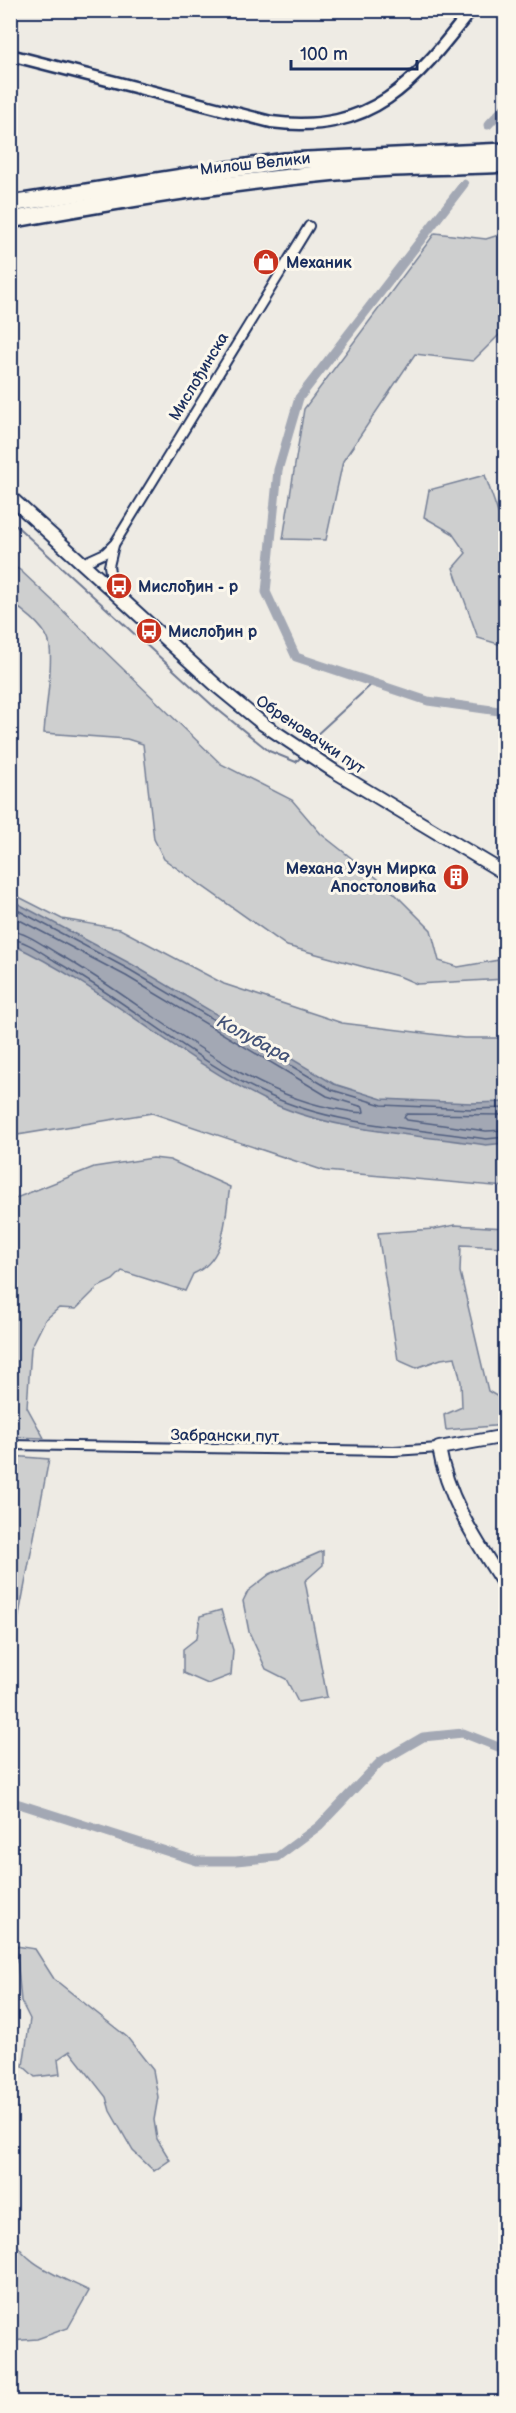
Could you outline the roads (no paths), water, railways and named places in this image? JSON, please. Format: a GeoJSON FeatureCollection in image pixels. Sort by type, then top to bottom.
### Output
{"type":"FeatureCollection","features":[{"type":"Feature","properties":{"kind":"highway","name":"Милош Велики"},"geometry":{"type":"LineString","coordinates":[[10,204],[285,161],[506,151]]}},
{"type":"Feature","properties":{"kind":"highway","name":"Милош Велики"},"geometry":{"type":"LineString","coordinates":[[10,220],[126,199],[241,183],[362,170],[506,165]]}},
{"type":"Feature","properties":{"kind":"main road"},"geometry":{"type":"LineString","coordinates":[[10,55],[221,111],[271,122],[307,125],[344,120],[376,107],[414,78],[471,10]]}},
{"type":"Feature","properties":{"kind":"main road","name":"Обреновачки пут"},"geometry":{"type":"LineString","coordinates":[[10,497],[218,687],[298,748],[506,874]]}},
{"type":"Feature","properties":{"kind":"main road"},"geometry":{"type":"LineString","coordinates":[[506,1436],[438,1448],[442,1469],[468,1528],[506,1588]]}},
{"type":"Feature","properties":{"kind":"street","name":"Мислођинска"},"geometry":{"type":"LineString","coordinates":[[83,563],[105,553],[115,543],[309,225]]}},
{"type":"Feature","properties":{"kind":"street","name":"Мислођинска"},"geometry":{"type":"LineString","coordinates":[[114,591],[109,566],[115,543]]}},
{"type":"Feature","properties":{"kind":"street","name":"Забрански пут"},"geometry":{"type":"LineString","coordinates":[[10,1445],[394,1450],[438,1448]]}},
{"type":"Feature","properties":{"kind":"water","name":"Колубара"},"geometry":{"type":"Polygon","coordinates":[[[11,900],[133,965],[334,1084],[382,1099],[471,1103],[505,1102],[505,1143],[486,1145],[344,1125],[316,1119],[263,1099],[199,1062],[76,979],[11,944],[11,900]]]}},
{"type":"Feature","properties":{"kind":"waterway"},"geometry":{"type":"LineString","coordinates":[[488,125],[506,106]]}},
{"type":"Feature","properties":{"kind":"waterway"},"geometry":{"type":"LineString","coordinates":[[464,184],[299,398],[278,470],[266,592],[296,657],[428,701],[506,712]]}},
{"type":"Feature","properties":{"kind":"waterway"},"geometry":{"type":"LineString","coordinates":[[11,521],[212,705],[269,751],[296,762],[302,756]]}},
{"type":"Feature","properties":{"kind":"waterway"},"geometry":{"type":"LineString","coordinates":[[306,748],[314,737],[373,683]]}},
{"type":"Feature","properties":{"kind":"waterway"},"geometry":{"type":"LineString","coordinates":[[10,1801],[197,1861],[236,1861],[277,1857],[319,1826],[380,1762],[423,1737],[463,1733],[506,1750]]}},
{"type":"Feature","properties":{"kind":"place","name":"Механик"},"geometry":{"type":"Point","coordinates":[266,262]}},
{"type":"Feature","properties":{"kind":"place","name":"Мислођин - р"},"geometry":{"type":"Point","coordinates":[119,586]}},
{"type":"Feature","properties":{"kind":"place","name":"Мислођин р"},"geometry":{"type":"Point","coordinates":[149,631]}},
{"type":"Feature","properties":{"kind":"place","name":"Механа Узун Мирка Апостоловића"},"geometry":{"type":"Point","coordinates":[456,877]}}]}
